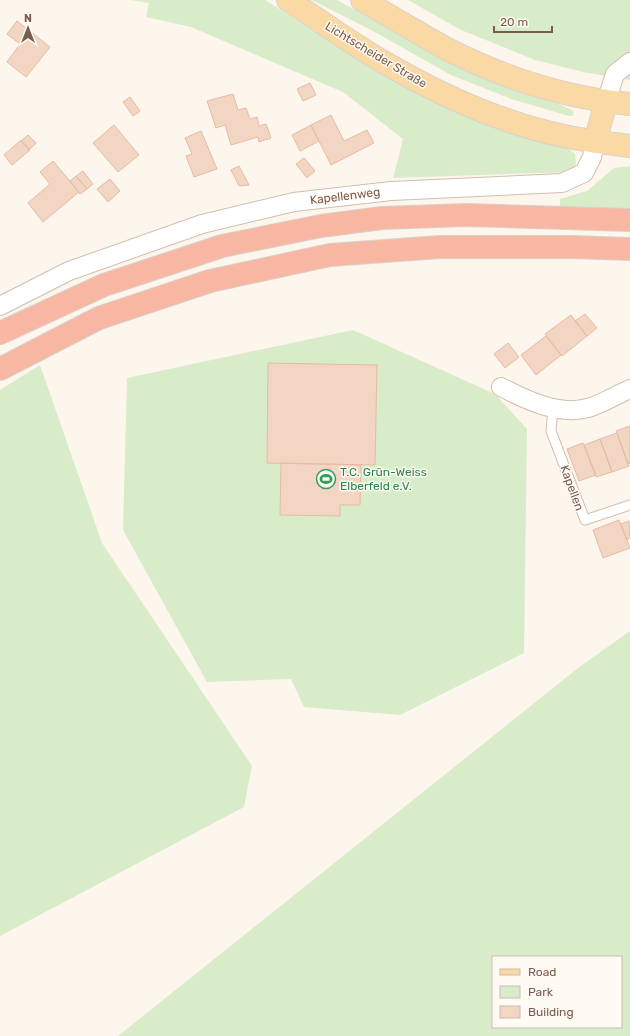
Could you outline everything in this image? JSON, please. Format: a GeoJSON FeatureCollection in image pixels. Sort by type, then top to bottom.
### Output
{"type":"FeatureCollection","features":[{"type":"Feature","properties":{"kind":"highway"},"geometry":{"type":"LineString","coordinates":[[0,333],[104,285],[222,246],[321,226],[382,218],[466,215],[630,220]]}},
{"type":"Feature","properties":{"kind":"highway"},"geometry":{"type":"LineString","coordinates":[[0,369],[99,318],[210,281],[330,255],[440,247],[571,247],[630,249]]}},
{"type":"Feature","properties":{"kind":"main road","name":"Lichtscheider Straße"},"geometry":{"type":"LineString","coordinates":[[288,0],[386,64],[456,100],[520,124],[562,136],[630,146]]}},
{"type":"Feature","properties":{"kind":"main road"},"geometry":{"type":"LineString","coordinates":[[362,0],[447,49],[490,69],[537,86],[568,94],[606,102],[630,104]]}},
{"type":"Feature","properties":{"kind":"main road","name":"Kapellenweg"},"geometry":{"type":"LineString","coordinates":[[595,142],[606,102]]}},
{"type":"Feature","properties":{"kind":"street","name":"Kapellenweg"},"geometry":{"type":"LineString","coordinates":[[606,102],[615,74],[630,62]]}},
{"type":"Feature","properties":{"kind":"street","name":"Kapellenweg"},"geometry":{"type":"LineString","coordinates":[[0,306],[69,271],[150,242],[202,224],[294,202],[391,191],[562,183],[584,173],[592,157],[595,142]]}},
{"type":"Feature","properties":{"kind":"street"},"geometry":{"type":"LineString","coordinates":[[501,387],[552,408],[568,411],[588,408],[630,389]]}},
{"type":"Feature","properties":{"kind":"lane","name":"Kapellen"},"geometry":{"type":"LineString","coordinates":[[552,408],[551,431],[585,520],[630,505]]}},
{"type":"Feature","properties":{"kind":"green space"},"geometry":{"type":"Polygon","coordinates":[[[130,0],[265,0],[385,76],[431,101],[509,132],[567,148],[575,154],[576,165],[571,172],[393,178],[403,139],[343,92],[191,27],[146,17],[149,3],[130,0]]]}},
{"type":"Feature","properties":{"kind":"green space"},"geometry":{"type":"Polygon","coordinates":[[[312,0],[337,0],[457,67],[513,90],[559,104],[572,110],[574,113],[572,116],[569,116],[511,99],[451,75],[373,31],[312,0]]]}},
{"type":"Feature","properties":{"kind":"green space"},"geometry":{"type":"Polygon","coordinates":[[[408,0],[630,0],[630,80],[583,72],[535,60],[461,30],[408,0]]]}},
{"type":"Feature","properties":{"kind":"green space"},"geometry":{"type":"Polygon","coordinates":[[[630,166],[630,209],[560,208],[560,199],[587,191],[614,168],[630,166]]]}},
{"type":"Feature","properties":{"kind":"green space","name":"T.C. Grün-Weiss Elberfeld e.V."},"geometry":{"type":"Polygon","coordinates":[[[353,330],[495,394],[527,429],[524,653],[400,715],[304,707],[291,679],[207,682],[123,530],[127,378],[353,330]]]}},
{"type":"Feature","properties":{"kind":"green space"},"geometry":{"type":"Polygon","coordinates":[[[40,365],[102,543],[252,766],[244,807],[0,936],[0,390],[40,365]]]}},
{"type":"Feature","properties":{"kind":"green space"},"geometry":{"type":"Polygon","coordinates":[[[630,631],[630,1036],[118,1036],[578,668],[630,631]]]}},
{"type":"Feature","properties":{"kind":"building"},"geometry":{"type":"Polygon","coordinates":[[[17,21],[50,47],[26,77],[7,62],[20,44],[7,34],[17,21]]]}},
{"type":"Feature","properties":{"kind":"building"},"geometry":{"type":"Polygon","coordinates":[[[310,83],[316,95],[303,101],[297,89],[310,83]]]}},
{"type":"Feature","properties":{"kind":"building"},"geometry":{"type":"Polygon","coordinates":[[[233,94],[238,110],[246,108],[250,119],[257,117],[259,126],[266,124],[271,138],[259,142],[258,137],[231,145],[225,125],[216,128],[207,101],[233,94]]]}},
{"type":"Feature","properties":{"kind":"building"},"geometry":{"type":"Polygon","coordinates":[[[130,97],[140,111],[133,116],[123,102],[130,97]]]}},
{"type":"Feature","properties":{"kind":"building"},"geometry":{"type":"Polygon","coordinates":[[[331,115],[344,141],[367,130],[374,143],[331,165],[311,125],[331,115]]]}},
{"type":"Feature","properties":{"kind":"building"},"geometry":{"type":"Polygon","coordinates":[[[114,125],[139,155],[118,172],[93,143],[114,125]]]}},
{"type":"Feature","properties":{"kind":"building"},"geometry":{"type":"Polygon","coordinates":[[[311,125],[319,141],[300,151],[292,135],[311,125]]]}},
{"type":"Feature","properties":{"kind":"building"},"geometry":{"type":"Polygon","coordinates":[[[201,131],[217,169],[194,177],[186,156],[192,154],[185,138],[201,131]]]}},
{"type":"Feature","properties":{"kind":"building"},"geometry":{"type":"Polygon","coordinates":[[[28,135],[36,143],[29,150],[21,141],[28,135]]]}},
{"type":"Feature","properties":{"kind":"building"},"geometry":{"type":"Polygon","coordinates":[[[21,140],[30,150],[12,165],[4,155],[21,140]]]}},
{"type":"Feature","properties":{"kind":"building"},"geometry":{"type":"Polygon","coordinates":[[[304,158],[315,171],[307,178],[296,164],[304,158]]]}},
{"type":"Feature","properties":{"kind":"building"},"geometry":{"type":"Polygon","coordinates":[[[53,161],[79,192],[43,222],[28,203],[50,184],[40,172],[53,161]]]}},
{"type":"Feature","properties":{"kind":"building"},"geometry":{"type":"Polygon","coordinates":[[[239,166],[249,185],[239,186],[231,170],[239,166]]]}},
{"type":"Feature","properties":{"kind":"building"},"geometry":{"type":"Polygon","coordinates":[[[83,171],[93,184],[87,189],[76,176],[83,171]]]}},
{"type":"Feature","properties":{"kind":"building"},"geometry":{"type":"Polygon","coordinates":[[[76,176],[87,189],[80,194],[70,181],[76,176]]]}},
{"type":"Feature","properties":{"kind":"building"},"geometry":{"type":"Polygon","coordinates":[[[110,179],[120,191],[108,202],[97,189],[110,179]]]}},
{"type":"Feature","properties":{"kind":"building"},"geometry":{"type":"Polygon","coordinates":[[[585,314],[597,328],[587,336],[575,321],[585,314]]]}},
{"type":"Feature","properties":{"kind":"building"},"geometry":{"type":"Polygon","coordinates":[[[571,315],[587,336],[562,356],[545,334],[571,315]]]}},
{"type":"Feature","properties":{"kind":"building"},"geometry":{"type":"Polygon","coordinates":[[[546,336],[561,355],[536,375],[521,355],[546,336]]]}},
{"type":"Feature","properties":{"kind":"building"},"geometry":{"type":"Polygon","coordinates":[[[508,343],[519,357],[505,368],[494,354],[508,343]]]}},
{"type":"Feature","properties":{"kind":"building"},"geometry":{"type":"Polygon","coordinates":[[[268,363],[377,365],[375,465],[267,463],[268,363]]]}},
{"type":"Feature","properties":{"kind":"building"},"geometry":{"type":"Polygon","coordinates":[[[630,426],[630,463],[628,464],[616,431],[630,426]]]}},
{"type":"Feature","properties":{"kind":"building"},"geometry":{"type":"Polygon","coordinates":[[[617,433],[629,466],[612,472],[600,439],[617,433]]]}},
{"type":"Feature","properties":{"kind":"building"},"geometry":{"type":"Polygon","coordinates":[[[600,439],[612,472],[596,477],[584,445],[600,439]]]}},
{"type":"Feature","properties":{"kind":"building"},"geometry":{"type":"Polygon","coordinates":[[[583,443],[596,475],[579,481],[567,449],[583,443]]]}},
{"type":"Feature","properties":{"kind":"building"},"geometry":{"type":"Polygon","coordinates":[[[281,463],[361,465],[360,505],[340,505],[340,516],[280,515],[281,463]]]}},
{"type":"Feature","properties":{"kind":"building"},"geometry":{"type":"Polygon","coordinates":[[[619,520],[630,548],[603,558],[593,530],[619,520]]]}},
{"type":"Feature","properties":{"kind":"building"},"geometry":{"type":"Polygon","coordinates":[[[629,521],[630,538],[627,540],[621,524],[629,521]]]}},
{"type":"Feature","properties":{"kind":"place","name":"T.C. Grün-Weiss Elberfeld e.V."},"geometry":{"type":"Point","coordinates":[326,479]}}]}
